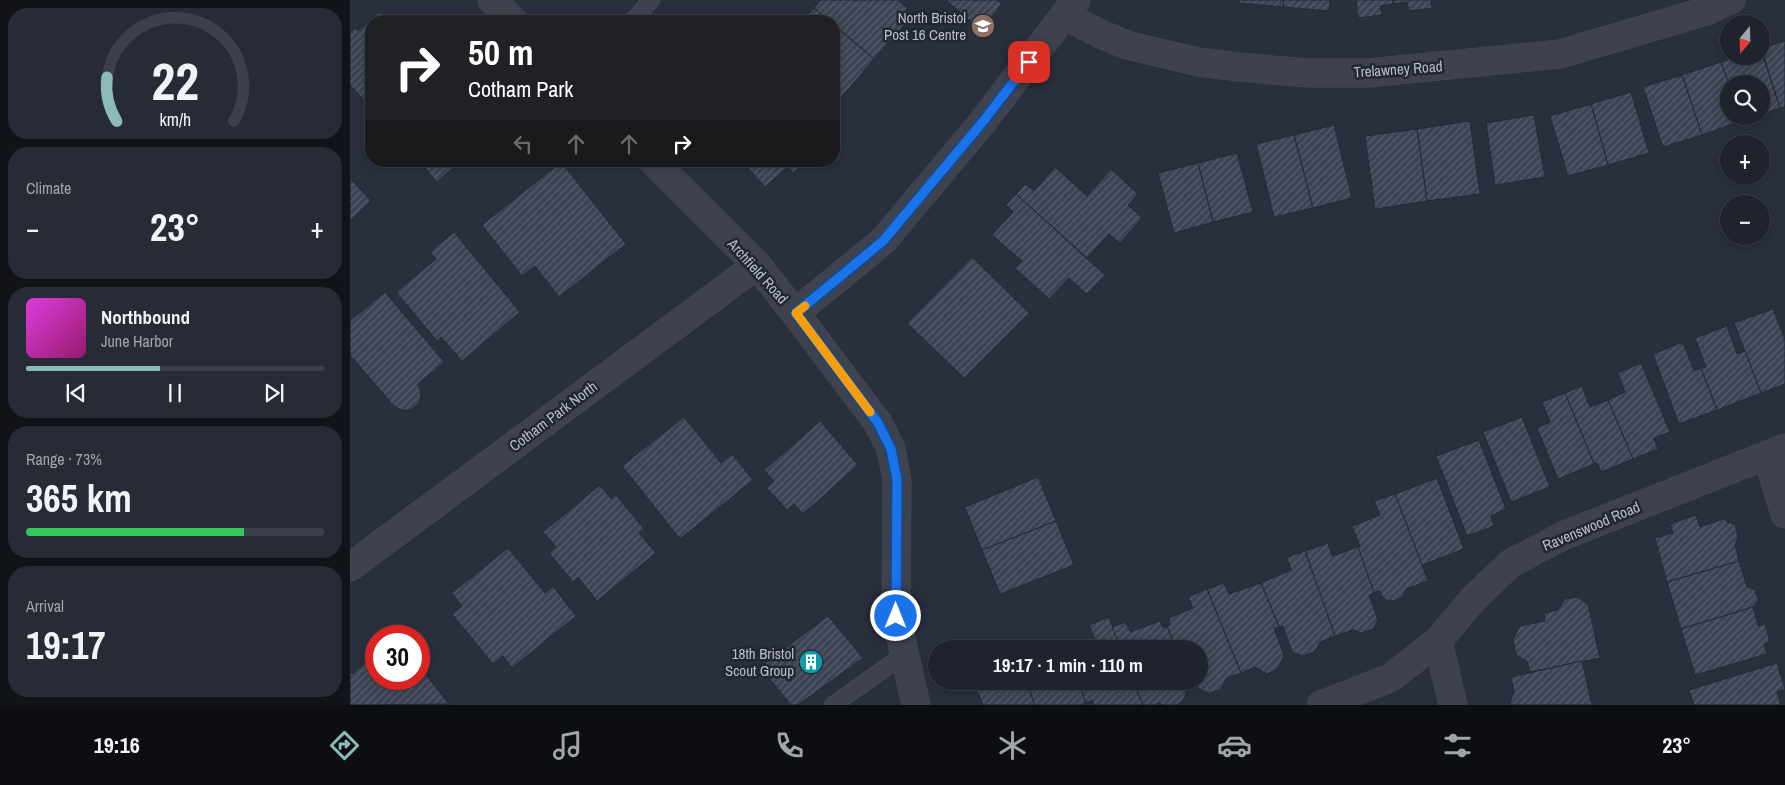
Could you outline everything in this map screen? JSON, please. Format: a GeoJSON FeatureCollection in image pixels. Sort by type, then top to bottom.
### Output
{"type":"FeatureCollection","features":[{"type":"Feature","properties":{"kind":"street"},"geometry":{"type":"LineString","coordinates":[[492,0],[507,15]]}},
{"type":"Feature","properties":{"kind":"street","name":"Trelawney Road"},"geometry":{"type":"LineString","coordinates":[[1071,8],[1103,35],[1128,45],[1198,62],[1308,73],[1368,73],[1560,54],[1706,11],[1731,0]]}},
{"type":"Feature","properties":{"kind":"street"},"geometry":{"type":"LineString","coordinates":[[796,313],[883,241],[981,124],[1071,8]]}},
{"type":"Feature","properties":{"kind":"street","name":"Archfield Road"},"geometry":{"type":"LineString","coordinates":[[659,167],[757,265],[796,313],[878,423],[891,449],[897,480],[896,616],[916,705]]}},
{"type":"Feature","properties":{"kind":"street","name":"Cotham Park North"},"geometry":{"type":"LineString","coordinates":[[350,568],[757,265]]}},
{"type":"Feature","properties":{"kind":"street"},"geometry":{"type":"LineString","coordinates":[[1776,451],[1785,514]]}},
{"type":"Feature","properties":{"kind":"street","name":"Ravenswood Road"},"geometry":{"type":"LineString","coordinates":[[1321,705],[1390,678],[1438,641],[1473,599],[1511,563],[1564,534],[1776,451]]}},
{"type":"Feature","properties":{"kind":"street"},"geometry":{"type":"LineString","coordinates":[[1438,641],[1453,705]]}},
{"type":"Feature","properties":{"kind":"lane"},"geometry":{"type":"LineString","coordinates":[[638,15],[651,0]]}},
{"type":"Feature","properties":{"kind":"lane"},"geometry":{"type":"LineString","coordinates":[[833,705],[905,654]]}},
{"type":"Feature","properties":{"kind":"building"},"geometry":{"type":"Polygon","coordinates":[[[821,0],[898,0],[908,9],[905,12],[911,17],[874,59],[840,30],[840,15],[823,15],[814,8],[821,0]]]}},
{"type":"Feature","properties":{"kind":"building"},"geometry":{"type":"Polygon","coordinates":[[[946,0],[997,0],[1002,4],[981,30],[946,0]]]}},
{"type":"Feature","properties":{"kind":"building"},"geometry":{"type":"Polygon","coordinates":[[[1239,0],[1284,0],[1283,7],[1239,3],[1239,0]]]}},
{"type":"Feature","properties":{"kind":"building"},"geometry":{"type":"Polygon","coordinates":[[[1284,0],[1330,0],[1329,11],[1283,7],[1284,0]]]}},
{"type":"Feature","properties":{"kind":"building"},"geometry":{"type":"Polygon","coordinates":[[[1356,0],[1393,0],[1393,4],[1380,6],[1382,15],[1358,18],[1356,0]]]}},
{"type":"Feature","properties":{"kind":"building"},"geometry":{"type":"Polygon","coordinates":[[[1393,0],[1431,0],[1432,8],[1409,11],[1407,2],[1393,4],[1393,0]]]}},
{"type":"Feature","properties":{"kind":"building"},"geometry":{"type":"Polygon","coordinates":[[[814,8],[823,15],[808,15],[814,8]]]}},
{"type":"Feature","properties":{"kind":"building"},"geometry":{"type":"Polygon","coordinates":[[[365,25],[365,101],[350,85],[350,33],[355,28],[358,31],[365,25]]]}},
{"type":"Feature","properties":{"kind":"building"},"geometry":{"type":"Polygon","coordinates":[[[840,30],[874,59],[840,99],[840,30]]]}},
{"type":"Feature","properties":{"kind":"building"},"geometry":{"type":"Polygon","coordinates":[[[1785,41],[1785,107],[1780,108],[1766,65],[1770,65],[1770,45],[1785,41]]]}},
{"type":"Feature","properties":{"kind":"building"},"geometry":{"type":"Polygon","coordinates":[[[1720,62],[1726,75],[1720,75],[1720,125],[1730,125],[1702,135],[1682,75],[1720,62]]]}},
{"type":"Feature","properties":{"kind":"building"},"geometry":{"type":"Polygon","coordinates":[[[1722,65],[1766,65],[1769,75],[1726,75],[1722,65]]]}},
{"type":"Feature","properties":{"kind":"building"},"geometry":{"type":"Polygon","coordinates":[[[1682,75],[1702,135],[1663,147],[1643,87],[1682,75]]]}},
{"type":"Feature","properties":{"kind":"building"},"geometry":{"type":"Polygon","coordinates":[[[1770,77],[1780,108],[1770,112],[1770,77]]]}},
{"type":"Feature","properties":{"kind":"building"},"geometry":{"type":"Polygon","coordinates":[[[1631,92],[1649,153],[1608,165],[1591,104],[1631,92]]]}},
{"type":"Feature","properties":{"kind":"building"},"geometry":{"type":"Polygon","coordinates":[[[1591,104],[1608,165],[1568,176],[1550,116],[1591,104]]]}},
{"type":"Feature","properties":{"kind":"building"},"geometry":{"type":"Polygon","coordinates":[[[1534,115],[1545,177],[1495,185],[1486,123],[1534,115]]]}},
{"type":"Feature","properties":{"kind":"building"},"geometry":{"type":"Polygon","coordinates":[[[1470,121],[1480,194],[1427,201],[1417,129],[1470,121]]]}},
{"type":"Feature","properties":{"kind":"building"},"geometry":{"type":"Polygon","coordinates":[[[1334,125],[1352,198],[1313,208],[1294,135],[1334,125]]]}},
{"type":"Feature","properties":{"kind":"building"},"geometry":{"type":"Polygon","coordinates":[[[1417,129],[1427,201],[1375,209],[1365,136],[1417,129]]]}},
{"type":"Feature","properties":{"kind":"building"},"geometry":{"type":"Polygon","coordinates":[[[1294,135],[1313,208],[1274,217],[1256,144],[1294,135]]]}},
{"type":"Feature","properties":{"kind":"building"},"geometry":{"type":"Polygon","coordinates":[[[1237,153],[1253,212],[1213,222],[1198,163],[1237,153]]]}},
{"type":"Feature","properties":{"kind":"building"},"geometry":{"type":"Polygon","coordinates":[[[1198,163],[1213,222],[1174,233],[1158,173],[1198,163]]]}},
{"type":"Feature","properties":{"kind":"building"},"geometry":{"type":"Polygon","coordinates":[[[424,167],[454,167],[437,182],[424,167]]]}},
{"type":"Feature","properties":{"kind":"building"},"geometry":{"type":"Polygon","coordinates":[[[555,167],[565,167],[626,244],[559,297],[535,266],[522,276],[482,225],[555,167]]]}},
{"type":"Feature","properties":{"kind":"building"},"geometry":{"type":"Polygon","coordinates":[[[747,167],[788,167],[765,187],[747,167]]]}},
{"type":"Feature","properties":{"kind":"building"},"geometry":{"type":"Polygon","coordinates":[[[788,167],[800,167],[793,173],[788,167]]]}},
{"type":"Feature","properties":{"kind":"building"},"geometry":{"type":"Polygon","coordinates":[[[1055,167],[1087,196],[1111,169],[1138,194],[1128,205],[1142,218],[1120,243],[1109,234],[1087,258],[1016,194],[1025,184],[1034,191],[1055,167]]]}},
{"type":"Feature","properties":{"kind":"building"},"geometry":{"type":"Polygon","coordinates":[[[350,178],[371,201],[350,221],[350,178]]]}},
{"type":"Feature","properties":{"kind":"building"},"geometry":{"type":"Polygon","coordinates":[[[1016,194],[1105,275],[1087,294],[1069,278],[1049,299],[1015,268],[1022,261],[992,235],[1013,212],[1006,205],[1016,194]]]}},
{"type":"Feature","properties":{"kind":"building"},"geometry":{"type":"Polygon","coordinates":[[[454,232],[520,312],[462,361],[441,337],[437,341],[396,292],[436,259],[430,252],[454,232]]]}},
{"type":"Feature","properties":{"kind":"building"},"geometry":{"type":"Polygon","coordinates":[[[972,257],[1029,313],[964,378],[907,323],[972,257]]]}},
{"type":"Feature","properties":{"kind":"building"},"geometry":{"type":"Polygon","coordinates":[[[385,292],[444,362],[418,384],[421,393],[419,403],[410,410],[401,410],[393,405],[350,355],[350,321],[385,292]]]}},
{"type":"Feature","properties":{"kind":"building"},"geometry":{"type":"Polygon","coordinates":[[[1773,309],[1785,340],[1785,384],[1761,393],[1734,323],[1773,309]]]}},
{"type":"Feature","properties":{"kind":"building"},"geometry":{"type":"Polygon","coordinates":[[[1727,326],[1737,354],[1745,351],[1761,393],[1717,410],[1701,368],[1706,367],[1695,338],[1727,326]]]}},
{"type":"Feature","properties":{"kind":"building"},"geometry":{"type":"Polygon","coordinates":[[[1683,342],[1694,371],[1701,368],[1717,410],[1679,424],[1653,354],[1683,342]]]}},
{"type":"Feature","properties":{"kind":"building"},"geometry":{"type":"Polygon","coordinates":[[[1641,363],[1670,432],[1654,438],[1658,449],[1633,459],[1608,400],[1625,392],[1618,373],[1641,363]]]}},
{"type":"Feature","properties":{"kind":"building"},"geometry":{"type":"Polygon","coordinates":[[[1582,386],[1590,407],[1608,400],[1633,459],[1601,472],[1597,463],[1594,464],[1565,393],[1582,386]]]}},
{"type":"Feature","properties":{"kind":"building"},"geometry":{"type":"Polygon","coordinates":[[[1565,393],[1594,464],[1558,479],[1537,428],[1550,422],[1542,402],[1565,393]]]}},
{"type":"Feature","properties":{"kind":"building"},"geometry":{"type":"Polygon","coordinates":[[[684,417],[721,463],[732,454],[753,480],[680,539],[622,466],[684,417]]]}},
{"type":"Feature","properties":{"kind":"building"},"geometry":{"type":"Polygon","coordinates":[[[1522,417],[1550,487],[1511,502],[1483,432],[1522,417]]]}},
{"type":"Feature","properties":{"kind":"building"},"geometry":{"type":"Polygon","coordinates":[[[820,421],[858,465],[803,514],[794,504],[787,510],[767,488],[774,481],[764,470],[820,421]]]}},
{"type":"Feature","properties":{"kind":"building"},"geometry":{"type":"Polygon","coordinates":[[[1479,440],[1506,509],[1491,516],[1494,526],[1467,536],[1436,456],[1479,440]]]}},
{"type":"Feature","properties":{"kind":"building"},"geometry":{"type":"Polygon","coordinates":[[[1038,477],[1056,521],[982,550],[965,507],[1038,477]]]}},
{"type":"Feature","properties":{"kind":"building"},"geometry":{"type":"Polygon","coordinates":[[[1437,478],[1464,549],[1422,565],[1395,494],[1437,478]]]}},
{"type":"Feature","properties":{"kind":"building"},"geometry":{"type":"Polygon","coordinates":[[[600,485],[611,499],[616,495],[644,529],[639,533],[656,553],[597,601],[578,577],[573,582],[549,553],[556,547],[543,532],[600,485]]]}},
{"type":"Feature","properties":{"kind":"building"},"geometry":{"type":"Polygon","coordinates":[[[1395,494],[1428,581],[1406,589],[1403,597],[1395,601],[1389,601],[1383,598],[1380,591],[1374,593],[1352,526],[1380,515],[1374,501],[1395,494]]]}},
{"type":"Feature","properties":{"kind":"building"},"geometry":{"type":"Polygon","coordinates":[[[1696,515],[1700,527],[1726,518],[1727,522],[1735,524],[1738,537],[1735,545],[1739,561],[1667,582],[1655,538],[1673,533],[1670,524],[1696,515]]]}},
{"type":"Feature","properties":{"kind":"building"},"geometry":{"type":"Polygon","coordinates":[[[1056,521],[1074,565],[1000,594],[982,550],[1056,521]]]}},
{"type":"Feature","properties":{"kind":"building"},"geometry":{"type":"Polygon","coordinates":[[[1328,543],[1332,556],[1358,547],[1374,593],[1369,595],[1378,620],[1373,629],[1362,633],[1353,630],[1335,636],[1305,551],[1328,543]]]}},
{"type":"Feature","properties":{"kind":"building"},"geometry":{"type":"Polygon","coordinates":[[[508,548],[545,593],[553,586],[576,616],[512,668],[503,656],[493,664],[452,614],[462,606],[452,593],[508,548]]]}},
{"type":"Feature","properties":{"kind":"building"},"geometry":{"type":"Polygon","coordinates":[[[1305,551],[1335,636],[1320,642],[1315,651],[1303,656],[1292,652],[1283,626],[1279,627],[1261,583],[1291,570],[1287,557],[1305,551]]]}},
{"type":"Feature","properties":{"kind":"building"},"geometry":{"type":"Polygon","coordinates":[[[1739,561],[1747,587],[1754,589],[1759,600],[1753,607],[1681,629],[1667,582],[1739,561]]]}},
{"type":"Feature","properties":{"kind":"building"},"geometry":{"type":"Polygon","coordinates":[[[1224,583],[1229,594],[1261,583],[1279,627],[1274,628],[1284,655],[1278,669],[1267,674],[1255,667],[1241,673],[1207,589],[1224,583]]]}},
{"type":"Feature","properties":{"kind":"building"},"geometry":{"type":"Polygon","coordinates":[[[1207,589],[1241,673],[1227,678],[1220,690],[1208,693],[1202,690],[1208,690],[1208,640],[1172,640],[1167,626],[1170,625],[1169,618],[1193,608],[1188,597],[1207,589]]]}},
{"type":"Feature","properties":{"kind":"building"},"geometry":{"type":"Polygon","coordinates":[[[1577,597],[1588,604],[1600,658],[1530,672],[1527,661],[1516,655],[1513,639],[1520,626],[1545,621],[1544,613],[1558,610],[1565,599],[1577,597]]]}},
{"type":"Feature","properties":{"kind":"building"},"geometry":{"type":"Polygon","coordinates":[[[1753,607],[1758,626],[1765,624],[1770,642],[1764,644],[1767,654],[1695,675],[1681,629],[1753,607]]]}},
{"type":"Feature","properties":{"kind":"building","name":"18th Bristol Scout Group"},"geometry":{"type":"Polygon","coordinates":[[[828,616],[863,658],[798,705],[791,705],[760,667],[828,616]]]}},
{"type":"Feature","properties":{"kind":"building"},"geometry":{"type":"Polygon","coordinates":[[[1109,617],[1118,640],[1095,640],[1089,625],[1109,617]]]}},
{"type":"Feature","properties":{"kind":"building"},"geometry":{"type":"Polygon","coordinates":[[[1160,621],[1163,628],[1167,626],[1172,640],[1117,640],[1112,627],[1126,622],[1130,632],[1160,621]]]}},
{"type":"Feature","properties":{"kind":"building"},"geometry":{"type":"Polygon","coordinates":[[[1582,661],[1592,705],[1509,705],[1514,692],[1511,677],[1582,661]]]}},
{"type":"Feature","properties":{"kind":"building"},"geometry":{"type":"Polygon","coordinates":[[[1777,663],[1785,689],[1777,692],[1781,705],[1694,705],[1689,690],[1777,663]]]}},
{"type":"Feature","properties":{"kind":"building"},"geometry":{"type":"Polygon","coordinates":[[[365,664],[365,690],[430,690],[430,680],[449,704],[350,705],[350,671],[352,674],[365,664]]]}},
{"type":"Feature","properties":{"kind":"building"},"geometry":{"type":"Polygon","coordinates":[[[977,690],[1029,690],[1035,705],[983,705],[977,690]]]}},
{"type":"Feature","properties":{"kind":"building"},"geometry":{"type":"Polygon","coordinates":[[[1029,690],[1081,690],[1086,703],[1081,705],[1035,705],[1029,690]]]}},
{"type":"Feature","properties":{"kind":"building"},"geometry":{"type":"Polygon","coordinates":[[[1081,690],[1137,690],[1143,705],[1094,705],[1092,700],[1086,703],[1081,690]]]}},
{"type":"Feature","properties":{"kind":"building"},"geometry":{"type":"Polygon","coordinates":[[[1137,690],[1187,690],[1183,701],[1177,705],[1163,705],[1159,703],[1143,705],[1137,690]]]}},
{"type":"Feature","properties":{"kind":"slow traffic"},"geometry":{"type":"LineString","coordinates":[[805,306],[796,313],[870,412]]}},
{"type":"Feature","properties":{"kind":"place","name":"North Bristol Post 16 Centre"},"geometry":{"type":"Point","coordinates":[983,26]}},
{"type":"Feature","properties":{"kind":"place","name":"18th Bristol Scout Group"},"geometry":{"type":"Point","coordinates":[811,662]}},
{"type":"Feature","properties":{"kind":"route"},"geometry":{"type":"LineString","coordinates":[[896,616],[897,480],[891,449],[878,423],[796,313],[883,241],[981,124],[1029,62]]}}]}
